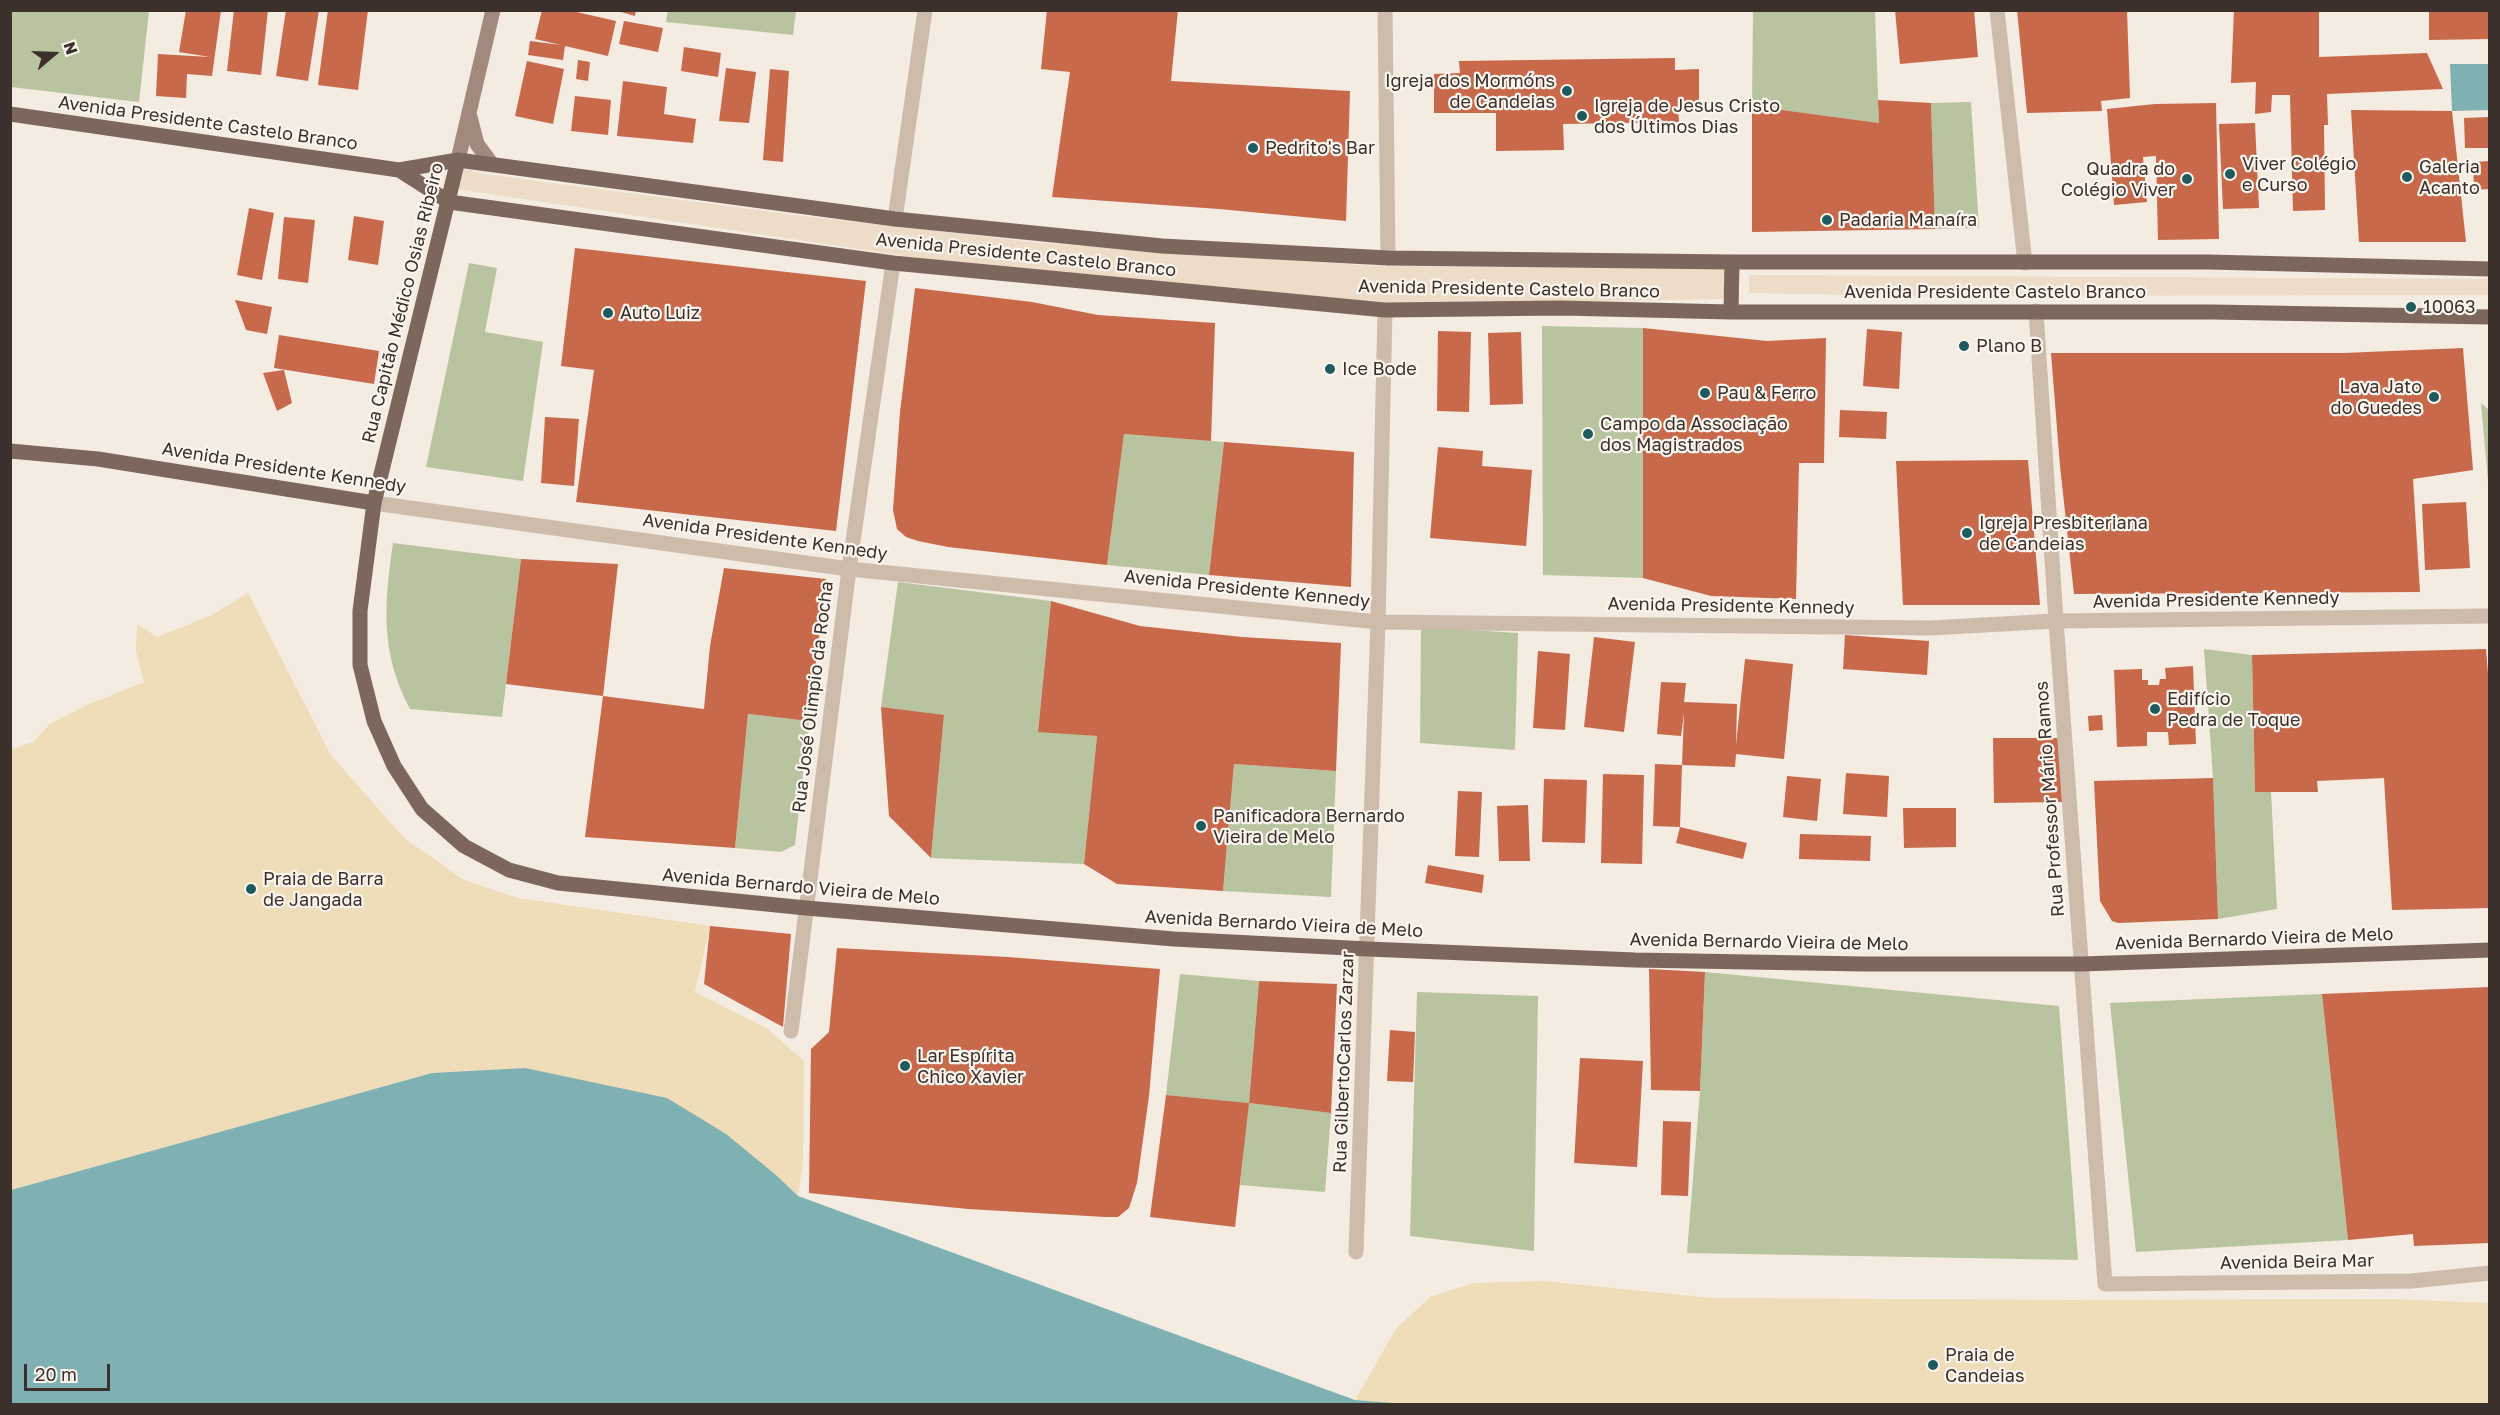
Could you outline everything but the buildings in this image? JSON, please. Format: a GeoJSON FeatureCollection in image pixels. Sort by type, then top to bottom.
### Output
{"type":"FeatureCollection","features":[{"type":"Feature","properties":{"kind":"main road","name":"Rua Capitão Médico Osias Ribeiro"},"geometry":{"type":"LineString","coordinates":[[374,503],[449,202],[493,10]]}},
{"type":"Feature","properties":{"kind":"main road","name":"Rua Capitão Médico Osias Ribeiro"},"geometry":{"type":"LineString","coordinates":[[470,111],[477,144],[491,163]]}},
{"type":"Feature","properties":{"kind":"main road","name":"Avenida Presidente Castelo Branco"},"geometry":{"type":"LineString","coordinates":[[10,114],[399,170],[458,160],[491,163],[895,219],[1162,246],[1388,258],[1732,262],[2209,262],[2490,269]]}},
{"type":"Feature","properties":{"kind":"main road","name":"Avenida Presidente Castelo Branco"},"geometry":{"type":"LineString","coordinates":[[399,170],[449,202],[893,262],[1385,310],[1561,308],[1731,312],[2036,311],[2490,317]]}},
{"type":"Feature","properties":{"kind":"main road"},"geometry":{"type":"LineString","coordinates":[[1731,312],[1732,262]]}},
{"type":"Feature","properties":{"kind":"main road","name":"Avenida Presidente Kennedy"},"geometry":{"type":"LineString","coordinates":[[10,451],[98,459],[374,503]]}},
{"type":"Feature","properties":{"kind":"main road","name":"Avenida Bernardo Vieira de Melo"},"geometry":{"type":"LineString","coordinates":[[374,503],[360,611],[360,665],[374,722],[394,766],[422,809],[464,846],[509,870],[558,883],[806,908],[1174,939],[1368,950],[1647,960],[1863,964],[2082,964],[2490,950]]}},
{"type":"Feature","properties":{"kind":"street"},"geometry":{"type":"LineString","coordinates":[[895,219],[925,10]]}},
{"type":"Feature","properties":{"kind":"street"},"geometry":{"type":"LineString","coordinates":[[1385,10],[1388,258]]}},
{"type":"Feature","properties":{"kind":"street"},"geometry":{"type":"LineString","coordinates":[[1997,10],[2025,263]]}},
{"type":"Feature","properties":{"kind":"street","name":"Rua José Olimpio da Rocha"},"geometry":{"type":"LineString","coordinates":[[791,1031],[849,569],[893,262]]}},
{"type":"Feature","properties":{"kind":"street","name":"Rua GilbertoCarlos Zarzar"},"geometry":{"type":"LineString","coordinates":[[1356,1252],[1368,950],[1385,310]]}},
{"type":"Feature","properties":{"kind":"street","name":"Rua Professor Mário Ramos"},"geometry":{"type":"LineString","coordinates":[[2036,311],[2056,621],[2105,1284]]}},
{"type":"Feature","properties":{"kind":"street","name":"Avenida Presidente Kennedy"},"geometry":{"type":"LineString","coordinates":[[374,503],[849,569],[1378,622],[1930,628],[2056,621],[2490,616]]}},
{"type":"Feature","properties":{"kind":"street","name":"Avenida Beira Mar"},"geometry":{"type":"LineString","coordinates":[[2105,1284],[2410,1281],[2490,1273]]}},
{"type":"Feature","properties":{"kind":"green space"},"geometry":{"type":"Polygon","coordinates":[[[11,10],[149,11],[139,102],[11,87],[11,10]]]}},
{"type":"Feature","properties":{"kind":"green space"},"geometry":{"type":"Polygon","coordinates":[[[668,10],[796,11],[793,35],[666,22],[668,10]]]}},
{"type":"Feature","properties":{"kind":"green space"},"geometry":{"type":"Polygon","coordinates":[[[1753,11],[1875,11],[1879,123],[1752,106],[1753,11]]]}},
{"type":"Feature","properties":{"kind":"green space"},"geometry":{"type":"Polygon","coordinates":[[[1971,102],[1979,228],[1935,229],[1931,103],[1971,102]]]}},
{"type":"Feature","properties":{"kind":"green space"},"geometry":{"type":"Polygon","coordinates":[[[469,263],[497,268],[485,332],[543,342],[523,481],[426,467],[469,263]]]}},
{"type":"Feature","properties":{"kind":"green space"},"geometry":{"type":"Polygon","coordinates":[[[1542,326],[1643,328],[1643,578],[1543,575],[1542,326]]]}},
{"type":"Feature","properties":{"kind":"green space"},"geometry":{"type":"Polygon","coordinates":[[[2481,403],[2489,410],[2489,492],[2481,403]]]}},
{"type":"Feature","properties":{"kind":"green space"},"geometry":{"type":"Polygon","coordinates":[[[1124,434],[1224,442],[1209,575],[1107,565],[1124,434]]]}},
{"type":"Feature","properties":{"kind":"green space"},"geometry":{"type":"Polygon","coordinates":[[[393,543],[521,559],[502,717],[410,709],[393,668],[389,648],[387,608],[393,543]]]}},
{"type":"Feature","properties":{"kind":"green space"},"geometry":{"type":"Polygon","coordinates":[[[898,582],[1051,601],[1038,731],[1097,736],[1084,864],[931,858],[944,716],[881,707],[898,582]]]}},
{"type":"Feature","properties":{"kind":"green space"},"geometry":{"type":"Polygon","coordinates":[[[1421,627],[1518,633],[1515,750],[1420,743],[1421,627]]]}},
{"type":"Feature","properties":{"kind":"green space"},"geometry":{"type":"Polygon","coordinates":[[[2204,649],[2252,655],[2255,792],[2271,792],[2277,909],[2218,919],[2213,778],[2204,649]]]}},
{"type":"Feature","properties":{"kind":"green space"},"geometry":{"type":"Polygon","coordinates":[[[748,714],[809,721],[795,845],[781,852],[735,848],[748,714]]]}},
{"type":"Feature","properties":{"kind":"green space"},"geometry":{"type":"Polygon","coordinates":[[[1234,764],[1336,771],[1331,897],[1223,891],[1234,764]]]}},
{"type":"Feature","properties":{"kind":"green space"},"geometry":{"type":"Polygon","coordinates":[[[1705,972],[2059,1006],[2078,1260],[1687,1253],[1700,1091],[1705,972]]]}},
{"type":"Feature","properties":{"kind":"green space"},"geometry":{"type":"Polygon","coordinates":[[[1180,974],[1259,981],[1249,1103],[1331,1113],[1325,1192],[1240,1185],[1248,1103],[1166,1095],[1180,974]]]}},
{"type":"Feature","properties":{"kind":"green space"},"geometry":{"type":"Polygon","coordinates":[[[1417,992],[1538,996],[1534,1251],[1410,1236],[1417,992]]]}},
{"type":"Feature","properties":{"kind":"green space"},"geometry":{"type":"Polygon","coordinates":[[[2322,994],[2348,1240],[2136,1252],[2110,1003],[2322,994]]]}},
{"type":"Feature","properties":{"kind":"sand","name":"Praia de Barra de Jangada"},"geometry":{"type":"Polygon","coordinates":[[[248,593],[330,754],[404,838],[464,880],[518,898],[710,926],[695,992],[766,1028],[804,1061],[803,1162],[798,1196],[776,1175],[525,1068],[432,1073],[11,1190],[10,750],[33,742],[50,724],[87,705],[144,682],[136,651],[137,624],[157,637],[212,615],[248,593]]]}},
{"type":"Feature","properties":{"kind":"sand","name":"Praia de Candeias"},"geometry":{"type":"Polygon","coordinates":[[[1543,1281],[1712,1298],[2389,1299],[2489,1303],[2489,1404],[1405,1404],[1355,1400],[1396,1329],[1430,1297],[1474,1283],[1543,1281]]]}},
{"type":"Feature","properties":{"kind":"shaded area"},"geometry":{"type":"Polygon","coordinates":[[[460,168],[484,174],[803,216],[1041,243],[1375,266],[1725,269],[1724,299],[1409,304],[946,262],[457,189],[460,168]]]}},
{"type":"Feature","properties":{"kind":"shaded area"},"geometry":{"type":"Polygon","coordinates":[[[1749,275],[2489,279],[2490,295],[1910,296],[1749,293],[1749,275]]]}},
{"type":"Feature","properties":{"kind":"water"},"geometry":{"type":"Polygon","coordinates":[[[2450,64],[2489,64],[2489,110],[2452,111],[2450,64]]]}},
{"type":"Feature","properties":{"kind":"water"},"geometry":{"type":"Polygon","coordinates":[[[525,1068],[667,1098],[726,1134],[798,1196],[1355,1400],[1405,1404],[11,1404],[11,1190],[432,1073],[525,1068]]]}},
{"type":"Feature","properties":{"kind":"place","name":"Igreja dos Mormóns de Candeias"},"geometry":{"type":"Point","coordinates":[1567,91]}},
{"type":"Feature","properties":{"kind":"place","name":"Igreja de Jesus Cristo dos Últimos Dias"},"geometry":{"type":"Point","coordinates":[1582,116]}},
{"type":"Feature","properties":{"kind":"place","name":"Pedrito's Bar"},"geometry":{"type":"Point","coordinates":[1253,148]}},
{"type":"Feature","properties":{"kind":"place","name":"Viver Colégio e Curso"},"geometry":{"type":"Point","coordinates":[2230,174]}},
{"type":"Feature","properties":{"kind":"place","name":"Galeria Acanto"},"geometry":{"type":"Point","coordinates":[2407,177]}},
{"type":"Feature","properties":{"kind":"place","name":"Quadra do Colégio Viver"},"geometry":{"type":"Point","coordinates":[2187,179]}},
{"type":"Feature","properties":{"kind":"place","name":"Padaria Manaíra"},"geometry":{"type":"Point","coordinates":[1827,220]}},
{"type":"Feature","properties":{"kind":"place","name":"10063"},"geometry":{"type":"Point","coordinates":[2411,307]}},
{"type":"Feature","properties":{"kind":"place","name":"Auto Luiz"},"geometry":{"type":"Point","coordinates":[608,313]}},
{"type":"Feature","properties":{"kind":"place","name":"Plano B"},"geometry":{"type":"Point","coordinates":[1964,346]}},
{"type":"Feature","properties":{"kind":"place","name":"Ice Bode"},"geometry":{"type":"Point","coordinates":[1330,369]}},
{"type":"Feature","properties":{"kind":"place","name":"Pau & Ferro"},"geometry":{"type":"Point","coordinates":[1705,393]}},
{"type":"Feature","properties":{"kind":"place","name":"Lava Jato do Guedes"},"geometry":{"type":"Point","coordinates":[2434,397]}},
{"type":"Feature","properties":{"kind":"place","name":"Campo da Associação dos Magistrados"},"geometry":{"type":"Point","coordinates":[1588,434]}},
{"type":"Feature","properties":{"kind":"place","name":"Igreja Presbiteriana de Candeias"},"geometry":{"type":"Point","coordinates":[1967,533]}},
{"type":"Feature","properties":{"kind":"place","name":"Edifício Pedra de Toque"},"geometry":{"type":"Point","coordinates":[2155,709]}},
{"type":"Feature","properties":{"kind":"place","name":"Panificadora Bernardo Vieira de Melo"},"geometry":{"type":"Point","coordinates":[1201,826]}},
{"type":"Feature","properties":{"kind":"place","name":"Praia de Barra de Jangada"},"geometry":{"type":"Point","coordinates":[251,889]}},
{"type":"Feature","properties":{"kind":"place","name":"Lar Espírita Chico Xavier"},"geometry":{"type":"Point","coordinates":[905,1066]}},
{"type":"Feature","properties":{"kind":"place","name":"Praia de Candeias"},"geometry":{"type":"Point","coordinates":[1933,1365]}}]}
